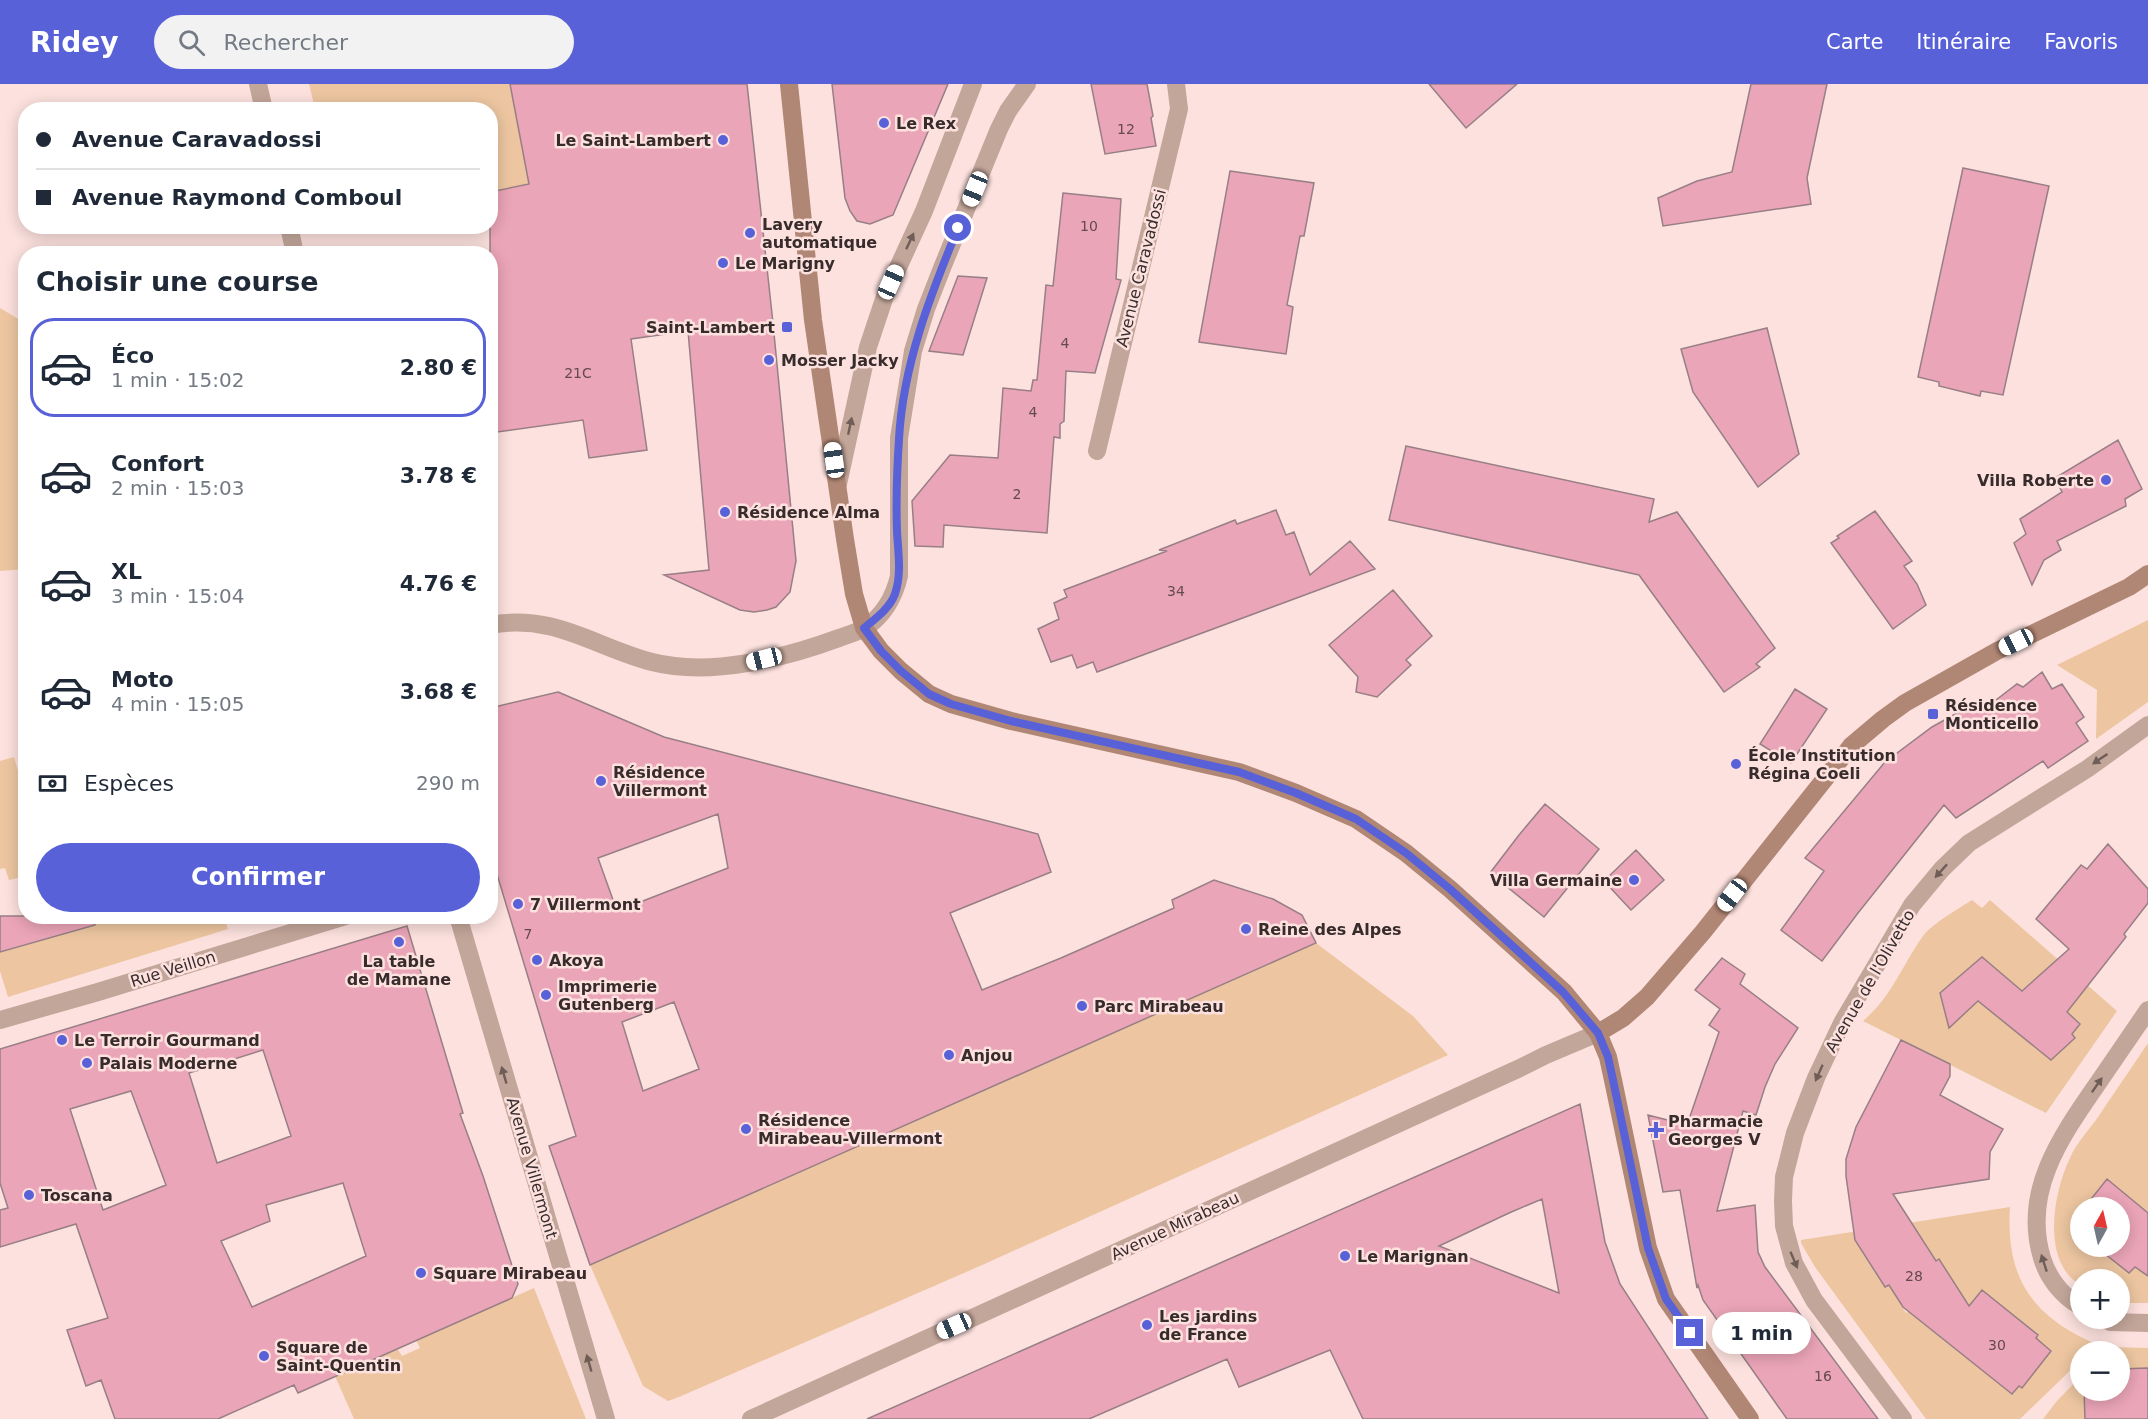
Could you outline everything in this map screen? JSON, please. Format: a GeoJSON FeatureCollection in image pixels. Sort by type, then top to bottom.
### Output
{"type":"FeatureCollection","features":[{"type":"Feature","properties":{"kind":"main road"},"geometry":{"type":"LineString","coordinates":[[789,84],[813,320],[854,594],[864,628],[881,651],[901,671],[929,694],[951,704],[1011,721],[1239,772],[1296,793],[1356,819],[1406,853],[1450,889],[1563,992],[1598,1033],[1608,1057],[1648,1248],[1666,1299],[1750,1419]]}},
{"type":"Feature","properties":{"kind":"main road"},"geometry":{"type":"LineString","coordinates":[[1598,1033],[1623,1018],[1647,997],[1703,932],[1851,746],[1882,719],[1905,703],[1998,651],[2129,587],[2148,574]]}},
{"type":"Feature","properties":{"kind":"street"},"geometry":{"type":"LineString","coordinates":[[258,84],[262,102]]}},
{"type":"Feature","properties":{"kind":"street"},"geometry":{"type":"LineString","coordinates":[[838,484],[868,347],[885,296],[924,211],[973,84]]}},
{"type":"Feature","properties":{"kind":"street"},"geometry":{"type":"LineString","coordinates":[[498,624],[543,624],[653,662],[698,667],[746,663],[819,645],[864,628],[881,614],[894,597],[899,576],[897,529],[899,438],[913,351],[930,299],[999,129],[1008,111],[1027,84]]}},
{"type":"Feature","properties":{"kind":"street","name":"Avenue Caravadossi"},"geometry":{"type":"LineString","coordinates":[[1097,451],[1179,109],[1176,84]]}},
{"type":"Feature","properties":{"kind":"street","name":"Avenue de l'Olivetto"},"geometry":{"type":"LineString","coordinates":[[1902,1419],[1814,1300],[1794,1263],[1784,1226],[1783,1201],[1784,1177],[1795,1133],[1816,1078],[1842,1023],[1912,905],[1942,869],[1969,843],[2087,769],[2148,725]]}},
{"type":"Feature","properties":{"kind":"street","name":"Rue Veillon"},"geometry":{"type":"LineString","coordinates":[[0,1020],[110,989],[320,924]]}},
{"type":"Feature","properties":{"kind":"street","name":"Avenue Villermont"},"geometry":{"type":"LineString","coordinates":[[460,924],[606,1419]]}},
{"type":"Feature","properties":{"kind":"street"},"geometry":{"type":"LineString","coordinates":[[2070,1301],[2046,1272],[2036,1239],[2038,1204],[2045,1169],[2062,1135],[2148,1010]]}},
{"type":"Feature","properties":{"kind":"street","name":"Avenue Mirabeau"},"geometry":{"type":"LineString","coordinates":[[751,1419],[1598,1033]]}},
{"type":"Feature","properties":{"kind":"street"},"geometry":{"type":"LineString","coordinates":[[2130,1323],[2148,1323]]}},
{"type":"Feature","properties":{"kind":"shaded area"},"geometry":{"type":"Polygon","coordinates":[[[309,84],[510,84],[529,184],[498,191],[498,102],[313,102],[309,84]]]}},
{"type":"Feature","properties":{"kind":"shaded area"},"geometry":{"type":"Polygon","coordinates":[[[0,308],[18,319],[18,570],[0,571],[0,308]]]}},
{"type":"Feature","properties":{"kind":"shaded area"},"geometry":{"type":"Polygon","coordinates":[[[2148,620],[2148,702],[2096,739],[2097,690],[2057,665],[2148,620]]]}},
{"type":"Feature","properties":{"kind":"shaded area"},"geometry":{"type":"Polygon","coordinates":[[[14,757],[18,771],[18,878],[9,880],[5,868],[0,869],[0,761],[14,757]]]}},
{"type":"Feature","properties":{"kind":"shaded area"},"geometry":{"type":"Polygon","coordinates":[[[1972,900],[1982,908],[1990,900],[2117,1011],[2046,1113],[1863,1021],[1882,1001],[1927,931],[1972,900]],[[1982,957],[1940,993],[1944,1009],[1978,1001],[2051,1059],[2075,1038],[2072,1034],[2080,1024],[2031,982],[2021,991],[1982,957]]]}},
{"type":"Feature","properties":{"kind":"shaded area"},"geometry":{"type":"Polygon","coordinates":[[[95,924],[226,924],[228,929],[8,997],[0,971],[0,952],[95,924]]]}},
{"type":"Feature","properties":{"kind":"shaded area"},"geometry":{"type":"Polygon","coordinates":[[[1316,943],[1413,1016],[1448,1055],[980,1266],[679,1397],[668,1401],[643,1386],[590,1265],[1316,943]]]}},
{"type":"Feature","properties":{"kind":"shaded area"},"geometry":{"type":"Polygon","coordinates":[[[2148,1043],[2148,1211],[2107,1180],[2093,1197],[2070,1197],[2070,1257],[2108,1257],[2124,1269],[2070,1269],[2070,1276],[2060,1260],[2055,1243],[2055,1207],[2072,1153],[2148,1043]]]}},
{"type":"Feature","properties":{"kind":"shaded area"},"geometry":{"type":"Polygon","coordinates":[[[2010,1207],[2011,1243],[2018,1274],[2025,1289],[2047,1315],[2066,1329],[2089,1341],[2070,1341],[2070,1371],[2020,1419],[1926,1419],[1815,1267],[1801,1240],[2010,1207]],[[1939,1259],[1885,1286],[1889,1285],[1906,1313],[1954,1283],[1939,1259]],[[1982,1291],[1943,1339],[2013,1394],[2019,1386],[2022,1388],[2051,1351],[2036,1338],[2038,1335],[1982,1291]]]}},
{"type":"Feature","properties":{"kind":"shaded area"},"geometry":{"type":"Polygon","coordinates":[[[2135,1267],[2148,1276],[2148,1303],[2130,1303],[2130,1272],[2135,1267]]]}},
{"type":"Feature","properties":{"kind":"shaded area"},"geometry":{"type":"Polygon","coordinates":[[[534,1288],[586,1419],[354,1419],[335,1376],[397,1348],[402,1356],[420,1348],[416,1340],[534,1288]]]}},
{"type":"Feature","properties":{"kind":"shaded area"},"geometry":{"type":"Polygon","coordinates":[[[2130,1348],[2148,1348],[2148,1368],[2130,1369],[2130,1348]]]}},
{"type":"Feature","properties":{"kind":"shaded area"},"geometry":{"type":"Polygon","coordinates":[[[2070,1387],[2070,1401],[2088,1401],[2085,1419],[2043,1419],[2070,1387]]]}},
{"type":"Feature","properties":{"kind":"building"},"geometry":{"type":"Polygon","coordinates":[[[510,84],[747,84],[796,561],[790,592],[776,607],[754,612],[740,610],[664,575],[709,570],[688,331],[631,339],[647,450],[589,458],[583,420],[498,432],[498,246],[490,246],[490,234],[498,234],[498,190],[529,184],[510,84]]]}},
{"type":"Feature","properties":{"kind":"building","name":"Le Rex"},"geometry":{"type":"Polygon","coordinates":[[[832,84],[948,84],[893,215],[870,224],[857,221],[845,198],[832,84]]]}},
{"type":"Feature","properties":{"kind":"building"},"geometry":{"type":"Polygon","coordinates":[[[1091,84],[1147,84],[1156,146],[1105,154],[1091,84]]]}},
{"type":"Feature","properties":{"kind":"building"},"geometry":{"type":"Polygon","coordinates":[[[1429,84],[1517,84],[1466,128],[1429,84]]]}},
{"type":"Feature","properties":{"kind":"building"},"geometry":{"type":"Polygon","coordinates":[[[1751,84],[1827,84],[1807,178],[1811,204],[1663,226],[1658,198],[1697,181],[1732,172],[1751,84]]]}},
{"type":"Feature","properties":{"kind":"building"},"geometry":{"type":"Polygon","coordinates":[[[1963,168],[2049,186],[2003,395],[1981,391],[1980,396],[1939,386],[1939,382],[1918,377],[1963,168]]]}},
{"type":"Feature","properties":{"kind":"building"},"geometry":{"type":"Polygon","coordinates":[[[1230,171],[1314,183],[1304,236],[1300,236],[1287,305],[1293,307],[1286,354],[1199,342],[1230,171]]]}},
{"type":"Feature","properties":{"kind":"building"},"geometry":{"type":"Polygon","coordinates":[[[1063,193],[1121,199],[1116,279],[1121,280],[1095,373],[1066,371],[1064,421],[1060,424],[1060,438],[1054,437],[1047,533],[944,525],[943,547],[915,546],[912,501],[950,455],[998,458],[1003,388],[1031,391],[1033,380],[1037,380],[1046,285],[1053,286],[1063,193]]]}},
{"type":"Feature","properties":{"kind":"building"},"geometry":{"type":"Polygon","coordinates":[[[958,276],[987,278],[963,355],[929,351],[958,276]]]}},
{"type":"Feature","properties":{"kind":"building"},"geometry":{"type":"Polygon","coordinates":[[[1767,328],[1799,454],[1758,487],[1693,392],[1681,349],[1767,328]]]}},
{"type":"Feature","properties":{"kind":"building"},"geometry":{"type":"Polygon","coordinates":[[[2118,440],[2142,489],[2125,499],[2126,506],[2057,541],[2061,550],[2044,560],[2032,585],[2014,543],[2026,534],[2020,519],[2062,492],[2055,478],[2118,440]]]}},
{"type":"Feature","properties":{"kind":"building"},"geometry":{"type":"Polygon","coordinates":[[[1406,446],[1654,499],[1649,522],[1677,512],[1775,648],[1756,664],[1760,667],[1724,692],[1639,575],[1389,520],[1406,446]]]}},
{"type":"Feature","properties":{"kind":"building"},"geometry":{"type":"Polygon","coordinates":[[[1276,510],[1286,535],[1294,532],[1310,575],[1350,541],[1375,569],[1097,672],[1093,662],[1077,668],[1072,655],[1051,662],[1038,629],[1059,619],[1054,603],[1067,597],[1064,590],[1167,551],[1159,550],[1235,520],[1237,524],[1276,510]]]}},
{"type":"Feature","properties":{"kind":"building"},"geometry":{"type":"Polygon","coordinates":[[[1875,511],[1912,561],[1904,566],[1917,584],[1926,605],[1893,629],[1831,543],[1839,538],[1837,536],[1875,511]]]}},
{"type":"Feature","properties":{"kind":"building"},"geometry":{"type":"Polygon","coordinates":[[[1393,590],[1432,636],[1406,660],[1411,665],[1377,697],[1356,692],[1358,677],[1329,645],[1393,590]]]}},
{"type":"Feature","properties":{"kind":"building"},"geometry":{"type":"Polygon","coordinates":[[[2042,672],[2052,689],[2062,684],[2084,717],[2076,723],[2088,741],[2048,768],[2043,761],[1956,818],[1944,805],[1822,961],[1781,930],[1824,871],[1805,858],[1885,762],[1932,727],[1973,704],[1979,713],[2017,684],[2023,687],[2042,672]]]}},
{"type":"Feature","properties":{"kind":"building"},"geometry":{"type":"Polygon","coordinates":[[[1795,689],[1827,709],[1791,763],[1760,744],[1795,689]]]}},
{"type":"Feature","properties":{"kind":"building"},"geometry":{"type":"Polygon","coordinates":[[[558,692],[664,737],[1038,834],[1051,872],[950,913],[982,990],[1174,908],[1172,900],[1214,880],[1273,899],[1302,915],[1316,943],[590,1265],[549,1146],[576,1136],[498,878],[498,706],[558,692]],[[718,814],[598,858],[617,911],[728,868],[718,814]],[[674,1002],[622,1022],[643,1091],[699,1069],[674,1002]]]}},
{"type":"Feature","properties":{"kind":"building"},"geometry":{"type":"Polygon","coordinates":[[[1545,804],[1599,849],[1544,917],[1490,873],[1545,804]]]}},
{"type":"Feature","properties":{"kind":"building"},"geometry":{"type":"Polygon","coordinates":[[[2108,844],[2148,889],[2148,903],[2124,934],[2126,937],[2067,1012],[2080,1024],[2072,1034],[2075,1038],[2051,1060],[1978,1001],[1949,1028],[1940,993],[1982,957],[2022,991],[2069,949],[2036,919],[2081,865],[2087,869],[2108,844]]]}},
{"type":"Feature","properties":{"kind":"building","name":"Villa Germaine"},"geometry":{"type":"Polygon","coordinates":[[[1636,850],[1664,880],[1631,910],[1604,881],[1636,850]]]}},
{"type":"Feature","properties":{"kind":"building"},"geometry":{"type":"Polygon","coordinates":[[[0,916],[18,916],[18,924],[95,924],[95,925],[0,952],[0,916]]]}},
{"type":"Feature","properties":{"kind":"building"},"geometry":{"type":"Polygon","coordinates":[[[407,926],[463,1113],[460,1114],[518,1284],[512,1298],[298,1393],[294,1385],[218,1419],[115,1419],[101,1380],[86,1386],[67,1330],[108,1318],[76,1224],[0,1247],[0,1210],[8,1208],[0,1183],[0,1049],[407,926]],[[263,1050],[189,1073],[217,1163],[291,1136],[263,1050]],[[131,1091],[70,1109],[103,1210],[166,1185],[131,1091]],[[343,1183],[266,1205],[270,1221],[221,1241],[252,1307],[366,1256],[343,1183]]]}},
{"type":"Feature","properties":{"kind":"building"},"geometry":{"type":"Polygon","coordinates":[[[1722,958],[1745,974],[1740,984],[1798,1028],[1775,1064],[1756,1115],[1743,1111],[1717,1211],[1755,1205],[1758,1252],[1765,1267],[1878,1419],[1787,1419],[1703,1300],[1698,1285],[1697,1288],[1680,1190],[1663,1192],[1648,1115],[1687,1125],[1719,1032],[1709,1025],[1720,1009],[1695,990],[1722,958]]]}},
{"type":"Feature","properties":{"kind":"building"},"geometry":{"type":"Polygon","coordinates":[[[1901,1040],[1950,1064],[1950,1076],[1940,1095],[2003,1129],[1990,1152],[1989,1179],[1893,1194],[1936,1261],[1939,1259],[1969,1306],[1982,1290],[2038,1335],[2036,1338],[2051,1351],[2022,1388],[2019,1386],[2012,1394],[1903,1307],[1889,1285],[1885,1287],[1855,1240],[1846,1176],[1846,1159],[1856,1127],[1901,1040]]]}},
{"type":"Feature","properties":{"kind":"building"},"geometry":{"type":"Polygon","coordinates":[[[1580,1104],[1605,1242],[1620,1284],[1708,1419],[1363,1419],[1330,1350],[1239,1387],[1227,1359],[1089,1419],[867,1419],[1580,1104]],[[1542,1199],[1439,1246],[1559,1293],[1542,1199]]]}},
{"type":"Feature","properties":{"kind":"building"},"geometry":{"type":"Polygon","coordinates":[[[2107,1179],[2129,1197],[2093,1197],[2107,1179]]]}},
{"type":"Feature","properties":{"kind":"building"},"geometry":{"type":"Polygon","coordinates":[[[2130,1198],[2148,1213],[2148,1276],[2135,1267],[2130,1272],[2130,1269],[2124,1269],[2109,1257],[2130,1257],[2130,1198]]]}},
{"type":"Feature","properties":{"kind":"building"},"geometry":{"type":"Polygon","coordinates":[[[2148,1368],[2148,1419],[2085,1419],[2084,1401],[2130,1401],[2130,1369],[2148,1368]]]}},
{"type":"Feature","properties":{"kind":"place","name":"Le Rex"},"geometry":{"type":"Point","coordinates":[884,123]}},
{"type":"Feature","properties":{"kind":"place","name":"Le Saint-Lambert"},"geometry":{"type":"Point","coordinates":[723,140]}},
{"type":"Feature","properties":{"kind":"place","name":"Lavery automatique"},"geometry":{"type":"Point","coordinates":[750,233]}},
{"type":"Feature","properties":{"kind":"place","name":"Le Marigny"},"geometry":{"type":"Point","coordinates":[723,263]}},
{"type":"Feature","properties":{"kind":"place","name":"Saint-Lambert"},"geometry":{"type":"Point","coordinates":[787,327]}},
{"type":"Feature","properties":{"kind":"place","name":"Mosser Jacky"},"geometry":{"type":"Point","coordinates":[769,360]}},
{"type":"Feature","properties":{"kind":"place","name":"Villa Roberte"},"geometry":{"type":"Point","coordinates":[2106,480]}},
{"type":"Feature","properties":{"kind":"place","name":"Résidence Alma"},"geometry":{"type":"Point","coordinates":[725,512]}},
{"type":"Feature","properties":{"kind":"place","name":"Résidence Monticello"},"geometry":{"type":"Point","coordinates":[1933,714]}},
{"type":"Feature","properties":{"kind":"place","name":"École Institution Régina Coeli"},"geometry":{"type":"Point","coordinates":[1736,764]}},
{"type":"Feature","properties":{"kind":"place","name":"Résidence Villermont"},"geometry":{"type":"Point","coordinates":[601,781]}},
{"type":"Feature","properties":{"kind":"place","name":"Villa Germaine"},"geometry":{"type":"Point","coordinates":[1634,880]}},
{"type":"Feature","properties":{"kind":"place","name":"7 Villermont"},"geometry":{"type":"Point","coordinates":[518,904]}},
{"type":"Feature","properties":{"kind":"place","name":"Reine des Alpes"},"geometry":{"type":"Point","coordinates":[1246,929]}},
{"type":"Feature","properties":{"kind":"place","name":"La table de Mamane"},"geometry":{"type":"Point","coordinates":[399,942]}},
{"type":"Feature","properties":{"kind":"place","name":"Akoya"},"geometry":{"type":"Point","coordinates":[537,960]}},
{"type":"Feature","properties":{"kind":"place","name":"Imprimerie Gutenberg"},"geometry":{"type":"Point","coordinates":[546,995]}},
{"type":"Feature","properties":{"kind":"place","name":"Parc Mirabeau"},"geometry":{"type":"Point","coordinates":[1082,1006]}},
{"type":"Feature","properties":{"kind":"place","name":"Le Terroir Gourmand"},"geometry":{"type":"Point","coordinates":[62,1040]}},
{"type":"Feature","properties":{"kind":"place","name":"Anjou"},"geometry":{"type":"Point","coordinates":[949,1055]}},
{"type":"Feature","properties":{"kind":"place","name":"Palais Moderne"},"geometry":{"type":"Point","coordinates":[87,1063]}},
{"type":"Feature","properties":{"kind":"place","name":"Résidence Mirabeau-Villermont"},"geometry":{"type":"Point","coordinates":[746,1129]}},
{"type":"Feature","properties":{"kind":"place","name":"Pharmacie Georges V"},"geometry":{"type":"Point","coordinates":[1656,1130]}},
{"type":"Feature","properties":{"kind":"place","name":"Toscana"},"geometry":{"type":"Point","coordinates":[29,1195]}},
{"type":"Feature","properties":{"kind":"place","name":"Le Marignan"},"geometry":{"type":"Point","coordinates":[1345,1256]}},
{"type":"Feature","properties":{"kind":"place","name":"Square Mirabeau"},"geometry":{"type":"Point","coordinates":[421,1273]}},
{"type":"Feature","properties":{"kind":"place","name":"Les jardins de France"},"geometry":{"type":"Point","coordinates":[1147,1325]}},
{"type":"Feature","properties":{"kind":"place","name":"Square de Saint-Quentin"},"geometry":{"type":"Point","coordinates":[264,1356]}},
{"type":"Feature","properties":{"kind":"route"},"geometry":{"type":"LineString","coordinates":[[958,228],[926,309],[913,351],[904,394],[899,438],[897,529],[899,576],[894,597],[881,614],[864,628],[881,651],[901,671],[929,694],[951,704],[1011,721],[1146,753],[1239,772],[1296,793],[1356,819],[1406,853],[1450,889],[1563,992],[1598,1033],[1608,1057],[1648,1248],[1666,1299],[1690,1333]]}}]}
